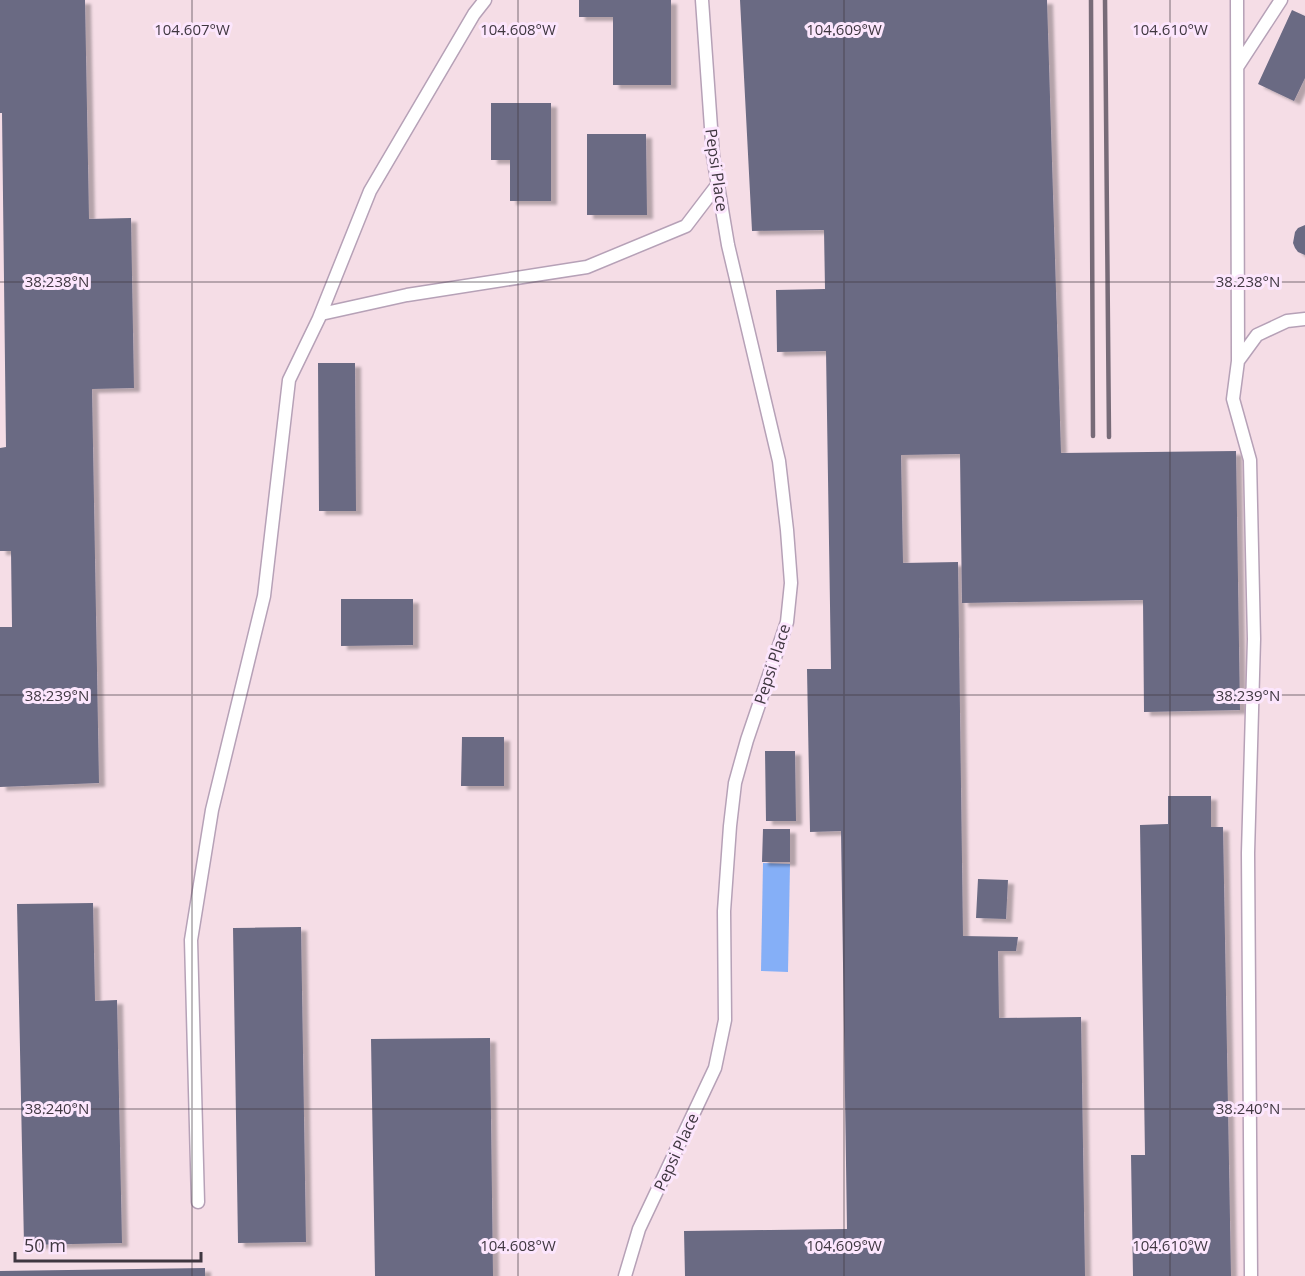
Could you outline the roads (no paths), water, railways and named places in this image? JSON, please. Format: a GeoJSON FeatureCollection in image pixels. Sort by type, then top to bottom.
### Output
{"type":"FeatureCollection","features":[{"type":"Feature","properties":{"kind":"lane"},"geometry":{"type":"LineString","coordinates":[[198,1202],[191,940],[212,810],[264,596],[290,380],[318,322],[370,192],[474,14],[485,0]]}},
{"type":"Feature","properties":{"kind":"lane","name":"Pepsi Place"},"geometry":{"type":"LineString","coordinates":[[625,1276],[639,1229],[715,1068],[725,1020],[724,911],[735,783],[787,622],[791,583],[779,462],[728,245],[713,156],[702,0]]}},
{"type":"Feature","properties":{"kind":"lane"},"geometry":{"type":"LineString","coordinates":[[1237,0],[1238,361],[1233,399],[1250,460],[1254,639],[1248,854],[1251,1276]]}},
{"type":"Feature","properties":{"kind":"lane"},"geometry":{"type":"LineString","coordinates":[[1237,68],[1281,0]]}},
{"type":"Feature","properties":{"kind":"lane"},"geometry":{"type":"LineString","coordinates":[[318,322],[321,314],[407,295],[588,267],[686,226],[718,184]]}},
{"type":"Feature","properties":{"kind":"lane"},"geometry":{"type":"LineString","coordinates":[[1238,361],[1257,335],[1287,321],[1305,319]]}},
{"type":"Feature","properties":{"kind":"water"},"geometry":{"type":"Polygon","coordinates":[[[763,863],[790,864],[788,972],[761,971],[763,863]]]}},
{"type":"Feature","properties":{"kind":"railway"},"geometry":{"type":"LineString","coordinates":[[1091,0],[1093,436]]}},
{"type":"Feature","properties":{"kind":"railway"},"geometry":{"type":"LineString","coordinates":[[1105,0],[1109,437]]}}]}
